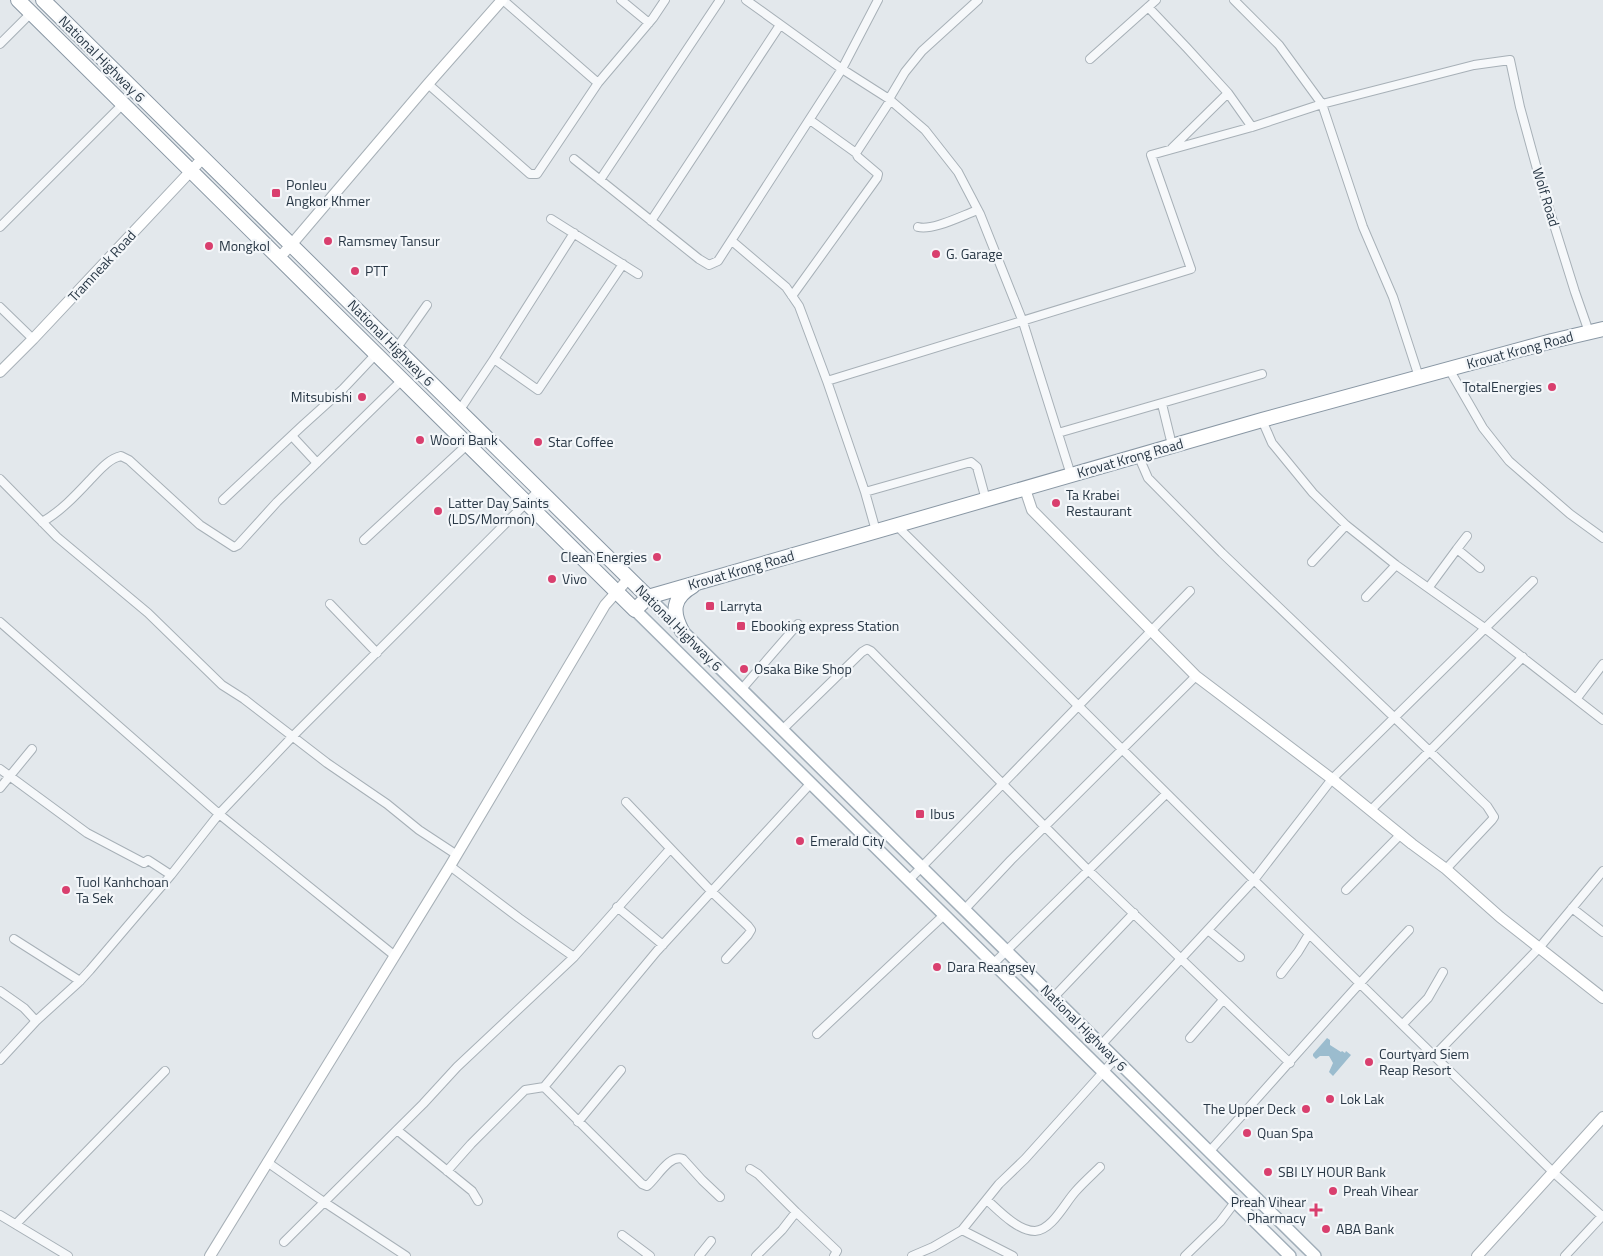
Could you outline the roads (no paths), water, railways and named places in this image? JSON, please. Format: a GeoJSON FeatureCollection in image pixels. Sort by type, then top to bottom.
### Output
{"type":"FeatureCollection","features":[{"type":"Feature","properties":{"kind":"highway","name":"National Highway 6"},"geometry":{"type":"LineString","coordinates":[[18,0],[635,610]]}},
{"type":"Feature","properties":{"kind":"highway","name":"National Highway 6"},"geometry":{"type":"LineString","coordinates":[[43,0],[458,411],[648,596]]}},
{"type":"Feature","properties":{"kind":"highway","name":"Krovat Krong Road"},"geometry":{"type":"LineString","coordinates":[[648,596],[1025,489],[1172,445],[1552,341],[1596,331]]}},
{"type":"Feature","properties":{"kind":"highway"},"geometry":{"type":"LineString","coordinates":[[682,631],[676,618],[675,607],[685,591],[702,581]]}},
{"type":"Feature","properties":{"kind":"highway"},"geometry":{"type":"LineString","coordinates":[[635,610],[648,596]]}},
{"type":"Feature","properties":{"kind":"main road","name":"National Highway 6"},"geometry":{"type":"LineString","coordinates":[[648,596],[1102,1045],[1310,1254]]}},
{"type":"Feature","properties":{"kind":"main road","name":"National Highway 6"},"geometry":{"type":"LineString","coordinates":[[635,610],[1290,1256]]}},
{"type":"Feature","properties":{"kind":"street"},"geometry":{"type":"LineString","coordinates":[[279,258],[428,84],[503,0],[598,83]]}},
{"type":"Feature","properties":{"kind":"street"},"geometry":{"type":"LineString","coordinates":[[621,0],[649,23]]}},
{"type":"Feature","properties":{"kind":"street"},"geometry":{"type":"LineString","coordinates":[[428,84],[530,174],[535,175],[598,83],[666,0]]}},
{"type":"Feature","properties":{"kind":"street"},"geometry":{"type":"LineString","coordinates":[[600,180],[720,0]]}},
{"type":"Feature","properties":{"kind":"street"},"geometry":{"type":"LineString","coordinates":[[746,0],[842,69],[890,100],[920,125],[958,172],[978,210],[1023,322],[1070,475]]}},
{"type":"Feature","properties":{"kind":"street"},"geometry":{"type":"LineString","coordinates":[[756,8],[762,0]]}},
{"type":"Feature","properties":{"kind":"street"},"geometry":{"type":"LineString","coordinates":[[574,159],[698,259],[709,265],[718,261],[842,69],[878,0]]}},
{"type":"Feature","properties":{"kind":"street"},"geometry":{"type":"LineString","coordinates":[[856,153],[910,66],[922,51],[978,0]]}},
{"type":"Feature","properties":{"kind":"street"},"geometry":{"type":"LineString","coordinates":[[1090,59],[1156,0]]}},
{"type":"Feature","properties":{"kind":"street"},"geometry":{"type":"LineString","coordinates":[[1234,0],[1279,45],[1322,104],[1363,227],[1393,296],[1419,377]]}},
{"type":"Feature","properties":{"kind":"street"},"geometry":{"type":"LineString","coordinates":[[1148,7],[1228,93],[1252,127]]}},
{"type":"Feature","properties":{"kind":"street"},"geometry":{"type":"LineString","coordinates":[[0,44],[31,13]]}},
{"type":"Feature","properties":{"kind":"street"},"geometry":{"type":"LineString","coordinates":[[651,221],[780,25]]}},
{"type":"Feature","properties":{"kind":"street","name":"Wolf Road"},"geometry":{"type":"LineString","coordinates":[[1322,104],[1474,65],[1510,60],[1520,107],[1540,180],[1575,292],[1596,331]]}},
{"type":"Feature","properties":{"kind":"street"},"geometry":{"type":"LineString","coordinates":[[1171,149],[1228,93]]}},
{"type":"Feature","properties":{"kind":"street"},"geometry":{"type":"LineString","coordinates":[[0,227],[123,104]]}},
{"type":"Feature","properties":{"kind":"street"},"geometry":{"type":"LineString","coordinates":[[828,381],[1191,269],[1151,155],[1252,127],[1322,104]]}},
{"type":"Feature","properties":{"kind":"street"},"geometry":{"type":"LineString","coordinates":[[792,296],[878,176],[858,158],[856,153],[810,120]]}},
{"type":"Feature","properties":{"kind":"street","name":"Tramneak Road"},"geometry":{"type":"LineString","coordinates":[[0,372],[203,158]]}},
{"type":"Feature","properties":{"kind":"street"},"geometry":{"type":"LineString","coordinates":[[918,227],[933,226],[978,210]]}},
{"type":"Feature","properties":{"kind":"street"},"geometry":{"type":"LineString","coordinates":[[552,219],[638,274]]}},
{"type":"Feature","properties":{"kind":"street"},"geometry":{"type":"LineString","coordinates":[[458,411],[494,359],[574,233]]}},
{"type":"Feature","properties":{"kind":"street"},"geometry":{"type":"LineString","coordinates":[[732,240],[786,287],[798,306],[828,381],[876,531]]}},
{"type":"Feature","properties":{"kind":"street"},"geometry":{"type":"LineString","coordinates":[[494,359],[538,390],[623,264]]}},
{"type":"Feature","properties":{"kind":"street"},"geometry":{"type":"LineString","coordinates":[[396,349],[427,305]]}},
{"type":"Feature","properties":{"kind":"street"},"geometry":{"type":"LineString","coordinates":[[0,307],[33,339]]}},
{"type":"Feature","properties":{"kind":"street"},"geometry":{"type":"LineString","coordinates":[[223,500],[343,389],[376,354]]}},
{"type":"Feature","properties":{"kind":"street"},"geometry":{"type":"LineString","coordinates":[[1449,369],[1482,428],[1509,461],[1570,514],[1603,538]]}},
{"type":"Feature","properties":{"kind":"street"},"geometry":{"type":"LineString","coordinates":[[1058,433],[1262,374]]}},
{"type":"Feature","properties":{"kind":"street"},"geometry":{"type":"LineString","coordinates":[[42,522],[52,516],[104,466],[116,457],[121,456],[129,460],[200,525],[234,547],[317,462],[402,380]]}},
{"type":"Feature","properties":{"kind":"street"},"geometry":{"type":"LineString","coordinates":[[1162,404],[1172,445]]}},
{"type":"Feature","properties":{"kind":"street"},"geometry":{"type":"LineString","coordinates":[[1262,420],[1272,443],[1313,493],[1346,526],[1396,565],[1486,628],[1603,720]]}},
{"type":"Feature","properties":{"kind":"street"},"geometry":{"type":"LineString","coordinates":[[292,436],[317,462]]}},
{"type":"Feature","properties":{"kind":"street"},"geometry":{"type":"LineString","coordinates":[[364,540],[468,444]]}},
{"type":"Feature","properties":{"kind":"street"},"geometry":{"type":"LineString","coordinates":[[1138,455],[1148,478],[1222,553],[1487,806],[1494,817],[1446,869]]}},
{"type":"Feature","properties":{"kind":"street"},"geometry":{"type":"LineString","coordinates":[[865,492],[971,462],[977,467],[986,500]]}},
{"type":"Feature","properties":{"kind":"street"},"geometry":{"type":"LineString","coordinates":[[0,479],[57,537],[148,613],[222,685],[244,699],[327,763],[456,855]]}},
{"type":"Feature","properties":{"kind":"street"},"geometry":{"type":"LineString","coordinates":[[1025,489],[1032,510],[1196,676],[1332,779],[1446,869],[1500,917],[1603,998]]}},
{"type":"Feature","properties":{"kind":"street"},"geometry":{"type":"LineString","coordinates":[[0,1060],[36,1021],[80,981],[171,875],[219,814],[293,736],[539,490]]}},
{"type":"Feature","properties":{"kind":"street"},"geometry":{"type":"LineString","coordinates":[[896,525],[1309,934],[1553,1172],[1603,1216],[1565,1256]]}},
{"type":"Feature","properties":{"kind":"street"},"geometry":{"type":"LineString","coordinates":[[1312,562],[1346,526]]}},
{"type":"Feature","properties":{"kind":"street"},"geometry":{"type":"LineString","coordinates":[[1428,587],[1467,536]]}},
{"type":"Feature","properties":{"kind":"street"},"geometry":{"type":"LineString","coordinates":[[1457,549],[1480,568]]}},
{"type":"Feature","properties":{"kind":"street"},"geometry":{"type":"LineString","coordinates":[[1366,597],[1396,565]]}},
{"type":"Feature","properties":{"kind":"street"},"geometry":{"type":"LineString","coordinates":[[210,1256],[450,866],[605,605],[629,578]]}},
{"type":"Feature","properties":{"kind":"street"},"geometry":{"type":"LineString","coordinates":[[1102,1045],[1254,880],[1332,779],[1533,581]]}},
{"type":"Feature","properties":{"kind":"street"},"geometry":{"type":"LineString","coordinates":[[909,880],[1078,704],[1190,591]]}},
{"type":"Feature","properties":{"kind":"street"},"geometry":{"type":"LineString","coordinates":[[330,604],[376,654]]}},
{"type":"Feature","properties":{"kind":"street"},"geometry":{"type":"LineString","coordinates":[[0,622],[219,814],[328,904],[395,956]]}},
{"type":"Feature","properties":{"kind":"street"},"geometry":{"type":"LineString","coordinates":[[741,690],[798,624]]}},
{"type":"Feature","properties":{"kind":"street"},"geometry":{"type":"LineString","coordinates":[[782,730],[862,652],[867,649],[871,651],[1088,870],[1290,1063]]}},
{"type":"Feature","properties":{"kind":"street"},"geometry":{"type":"LineString","coordinates":[[1371,810],[1523,657]]}},
{"type":"Feature","properties":{"kind":"street"},"geometry":{"type":"LineString","coordinates":[[1577,698],[1603,664]]}},
{"type":"Feature","properties":{"kind":"street"},"geometry":{"type":"LineString","coordinates":[[964,910],[1011,860],[1196,676]]}},
{"type":"Feature","properties":{"kind":"street"},"geometry":{"type":"LineString","coordinates":[[0,788],[32,749]]}},
{"type":"Feature","properties":{"kind":"street"},"geometry":{"type":"LineString","coordinates":[[0,769],[87,833],[144,863],[148,860],[171,875]]}},
{"type":"Feature","properties":{"kind":"street"},"geometry":{"type":"LineString","coordinates":[[447,1172],[471,1144],[525,1090],[544,1087],[663,944],[810,783]]}},
{"type":"Feature","properties":{"kind":"street"},"geometry":{"type":"LineString","coordinates":[[994,964],[1166,794]]}},
{"type":"Feature","properties":{"kind":"street"},"geometry":{"type":"LineString","coordinates":[[626,802],[751,930],[726,959]]}},
{"type":"Feature","properties":{"kind":"street"},"geometry":{"type":"LineString","coordinates":[[1346,890],[1400,834]]}},
{"type":"Feature","properties":{"kind":"street"},"geometry":{"type":"LineString","coordinates":[[284,1242],[397,1130],[457,1067],[574,957],[670,849]]}},
{"type":"Feature","properties":{"kind":"street"},"geometry":{"type":"LineString","coordinates":[[450,866],[574,957]]}},
{"type":"Feature","properties":{"kind":"street"},"geometry":{"type":"LineString","coordinates":[[1435,1055],[1539,948],[1603,871]]}},
{"type":"Feature","properties":{"kind":"street"},"geometry":{"type":"LineString","coordinates":[[617,908],[663,944]]}},
{"type":"Feature","properties":{"kind":"street"},"geometry":{"type":"LineString","coordinates":[[1572,908],[1603,932]]}},
{"type":"Feature","properties":{"kind":"street"},"geometry":{"type":"LineString","coordinates":[[1053,998],[1134,913]]}},
{"type":"Feature","properties":{"kind":"street"},"geometry":{"type":"LineString","coordinates":[[817,1034],[944,915]]}},
{"type":"Feature","properties":{"kind":"street"},"geometry":{"type":"LineString","coordinates":[[1208,930],[1240,957]]}},
{"type":"Feature","properties":{"kind":"street"},"geometry":{"type":"LineString","coordinates":[[1209,1152],[1409,930]]}},
{"type":"Feature","properties":{"kind":"street"},"geometry":{"type":"LineString","coordinates":[[1281,974],[1309,934]]}},
{"type":"Feature","properties":{"kind":"street"},"geometry":{"type":"LineString","coordinates":[[14,939],[80,981]]}},
{"type":"Feature","properties":{"kind":"street"},"geometry":{"type":"LineString","coordinates":[[1403,1024],[1428,998],[1443,972]]}},
{"type":"Feature","properties":{"kind":"street"},"geometry":{"type":"LineString","coordinates":[[0,990],[24,1008],[36,1021]]}},
{"type":"Feature","properties":{"kind":"street"},"geometry":{"type":"LineString","coordinates":[[1190,1038],[1223,1000]]}},
{"type":"Feature","properties":{"kind":"street"},"geometry":{"type":"LineString","coordinates":[[916,1255],[962,1230],[999,1184],[1025,1159],[1115,1059]]}},
{"type":"Feature","properties":{"kind":"street"},"geometry":{"type":"LineString","coordinates":[[578,1122],[621,1070]]}},
{"type":"Feature","properties":{"kind":"street"},"geometry":{"type":"LineString","coordinates":[[16,1224],[165,1071]]}},
{"type":"Feature","properties":{"kind":"street"},"geometry":{"type":"LineString","coordinates":[[544,1087],[642,1184],[647,1186],[676,1157],[683,1159],[720,1197]]}},
{"type":"Feature","properties":{"kind":"street"},"geometry":{"type":"LineString","coordinates":[[1476,1256],[1603,1117]]}},
{"type":"Feature","properties":{"kind":"street"},"geometry":{"type":"LineString","coordinates":[[397,1130],[472,1191],[478,1201]]}},
{"type":"Feature","properties":{"kind":"street"},"geometry":{"type":"LineString","coordinates":[[267,1162],[406,1256]]}},
{"type":"Feature","properties":{"kind":"street"},"geometry":{"type":"LineString","coordinates":[[987,1200],[1010,1221],[1036,1231],[1056,1218],[1074,1192],[1100,1167]]}},
{"type":"Feature","properties":{"kind":"street"},"geometry":{"type":"LineString","coordinates":[[750,1169],[758,1174],[837,1250],[834,1256]]}},
{"type":"Feature","properties":{"kind":"street"},"geometry":{"type":"LineString","coordinates":[[1185,1256],[1220,1222],[1235,1202]]}},
{"type":"Feature","properties":{"kind":"street"},"geometry":{"type":"LineString","coordinates":[[756,1256],[782,1230],[796,1212]]}},
{"type":"Feature","properties":{"kind":"street"},"geometry":{"type":"LineString","coordinates":[[0,1215],[68,1256]]}},
{"type":"Feature","properties":{"kind":"street"},"geometry":{"type":"LineString","coordinates":[[962,1230],[1013,1256]]}},
{"type":"Feature","properties":{"kind":"street"},"geometry":{"type":"LineString","coordinates":[[622,1235],[650,1256]]}},
{"type":"Feature","properties":{"kind":"street"},"geometry":{"type":"LineString","coordinates":[[699,1256],[711,1241]]}},
{"type":"Feature","properties":{"kind":"water"},"geometry":{"type":"Polygon","coordinates":[[[1327,1038],[1330,1040],[1330,1045],[1341,1052],[1345,1053],[1346,1051],[1351,1055],[1333,1076],[1329,1072],[1333,1063],[1329,1056],[1320,1056],[1316,1059],[1313,1056],[1327,1038]]]}},
{"type":"Feature","properties":{"kind":"place","name":"Ponleu Angkor Khmer"},"geometry":{"type":"Point","coordinates":[276,193]}},
{"type":"Feature","properties":{"kind":"place","name":"Ramsmey Tansur"},"geometry":{"type":"Point","coordinates":[328,241]}},
{"type":"Feature","properties":{"kind":"place","name":"Mongkol"},"geometry":{"type":"Point","coordinates":[209,246]}},
{"type":"Feature","properties":{"kind":"place","name":"G. Garage"},"geometry":{"type":"Point","coordinates":[936,254]}},
{"type":"Feature","properties":{"kind":"place","name":"PTT"},"geometry":{"type":"Point","coordinates":[355,271]}},
{"type":"Feature","properties":{"kind":"place","name":"TotalEnergies"},"geometry":{"type":"Point","coordinates":[1552,387]}},
{"type":"Feature","properties":{"kind":"place","name":"Mitsubishi"},"geometry":{"type":"Point","coordinates":[362,397]}},
{"type":"Feature","properties":{"kind":"place","name":"Woori Bank"},"geometry":{"type":"Point","coordinates":[420,440]}},
{"type":"Feature","properties":{"kind":"place","name":"Star Coffee"},"geometry":{"type":"Point","coordinates":[538,442]}},
{"type":"Feature","properties":{"kind":"place","name":"Ta Krabei Restaurant"},"geometry":{"type":"Point","coordinates":[1056,503]}},
{"type":"Feature","properties":{"kind":"place","name":"Latter Day Saints (LDS/Mormon)"},"geometry":{"type":"Point","coordinates":[438,511]}},
{"type":"Feature","properties":{"kind":"place","name":"Clean Energies"},"geometry":{"type":"Point","coordinates":[657,557]}},
{"type":"Feature","properties":{"kind":"place","name":"Vivo"},"geometry":{"type":"Point","coordinates":[552,579]}},
{"type":"Feature","properties":{"kind":"place","name":"Larryta"},"geometry":{"type":"Point","coordinates":[710,606]}},
{"type":"Feature","properties":{"kind":"place","name":"Ebooking express Station"},"geometry":{"type":"Point","coordinates":[741,626]}},
{"type":"Feature","properties":{"kind":"place","name":"Osaka Bike Shop"},"geometry":{"type":"Point","coordinates":[744,669]}},
{"type":"Feature","properties":{"kind":"place","name":"Ibus"},"geometry":{"type":"Point","coordinates":[920,814]}},
{"type":"Feature","properties":{"kind":"place","name":"Emerald City"},"geometry":{"type":"Point","coordinates":[800,841]}},
{"type":"Feature","properties":{"kind":"place","name":"Tuol Kanhchoan Ta Sek"},"geometry":{"type":"Point","coordinates":[66,890]}},
{"type":"Feature","properties":{"kind":"place","name":"Dara Reangsey"},"geometry":{"type":"Point","coordinates":[937,967]}},
{"type":"Feature","properties":{"kind":"place","name":"Courtyard Siem Reap Resort"},"geometry":{"type":"Point","coordinates":[1369,1062]}},
{"type":"Feature","properties":{"kind":"place","name":"Lok Lak"},"geometry":{"type":"Point","coordinates":[1330,1099]}},
{"type":"Feature","properties":{"kind":"place","name":"The Upper Deck"},"geometry":{"type":"Point","coordinates":[1306,1109]}},
{"type":"Feature","properties":{"kind":"place","name":"Quan Spa"},"geometry":{"type":"Point","coordinates":[1247,1133]}},
{"type":"Feature","properties":{"kind":"place","name":"SBI LY HOUR Bank"},"geometry":{"type":"Point","coordinates":[1268,1172]}},
{"type":"Feature","properties":{"kind":"place","name":"Preah Vihear"},"geometry":{"type":"Point","coordinates":[1333,1191]}},
{"type":"Feature","properties":{"kind":"place","name":"Preah Vihear Pharmacy"},"geometry":{"type":"Point","coordinates":[1316,1210]}},
{"type":"Feature","properties":{"kind":"place","name":"ABA Bank"},"geometry":{"type":"Point","coordinates":[1326,1229]}}]}
